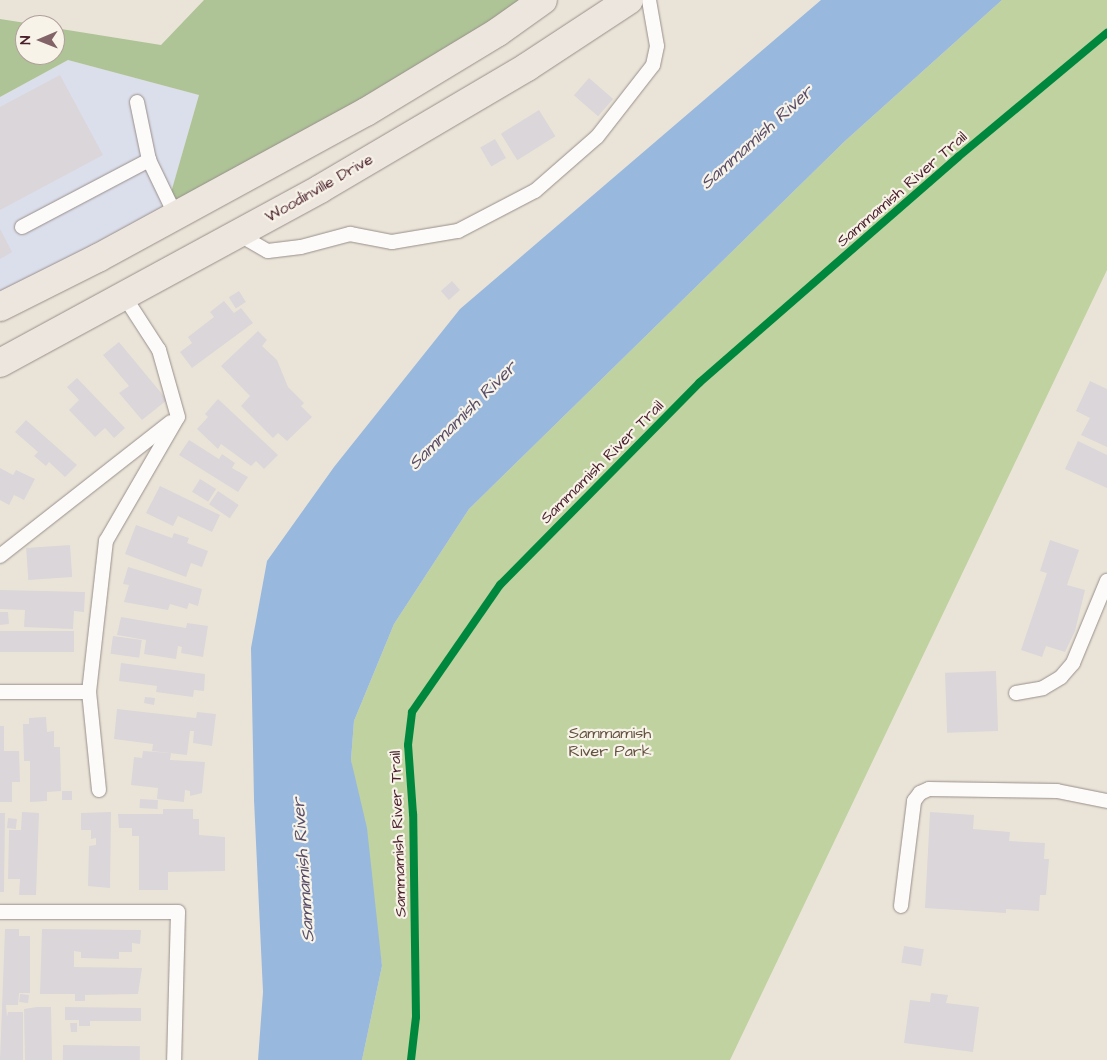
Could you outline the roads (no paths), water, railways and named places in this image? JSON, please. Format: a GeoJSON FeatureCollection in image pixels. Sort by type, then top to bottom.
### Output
{"type":"FeatureCollection","features":[{"type":"Feature","properties":{"kind":"main road"},"geometry":{"type":"LineString","coordinates":[[0,307],[176,216],[366,112],[498,32],[544,0]]}},
{"type":"Feature","properties":{"kind":"main road","name":"Woodinville Drive"},"geometry":{"type":"LineString","coordinates":[[0,363],[320,189],[527,67],[629,0]]}},
{"type":"Feature","properties":{"kind":"lane"},"geometry":{"type":"LineString","coordinates":[[238,234],[268,251],[301,247],[350,234],[392,242],[458,231],[535,191],[597,137],[654,65],[657,46],[649,0]]}},
{"type":"Feature","properties":{"kind":"lane"},"geometry":{"type":"LineString","coordinates":[[137,102],[149,160],[176,216]]}},
{"type":"Feature","properties":{"kind":"lane"},"geometry":{"type":"LineString","coordinates":[[22,227],[149,160]]}},
{"type":"Feature","properties":{"kind":"lane"},"geometry":{"type":"LineString","coordinates":[[99,790],[89,692],[106,541],[178,416],[159,350],[124,296]]}},
{"type":"Feature","properties":{"kind":"lane"},"geometry":{"type":"LineString","coordinates":[[0,556],[178,416]]}},
{"type":"Feature","properties":{"kind":"lane"},"geometry":{"type":"LineString","coordinates":[[1016,693],[1043,688],[1061,677],[1073,664],[1107,581]]}},
{"type":"Feature","properties":{"kind":"lane"},"geometry":{"type":"LineString","coordinates":[[0,692],[89,692]]}},
{"type":"Feature","properties":{"kind":"lane"},"geometry":{"type":"LineString","coordinates":[[901,906],[914,801],[920,793],[929,789],[1057,791],[1107,801]]}},
{"type":"Feature","properties":{"kind":"lane"},"geometry":{"type":"LineString","coordinates":[[0,912],[178,912],[174,1060]]}},
{"type":"Feature","properties":{"kind":"water","name":"Sammamish River"},"geometry":{"type":"Polygon","coordinates":[[[821,0],[1002,0],[845,141],[469,509],[394,624],[354,721],[351,760],[367,828],[382,966],[362,1060],[258,1060],[263,992],[254,800],[251,648],[267,561],[334,467],[460,309],[821,0]]]}},
{"type":"Feature","properties":{"kind":"park label","name":"Sammamish River Park"},"geometry":{"type":"Point","coordinates":[610,742]}}]}
